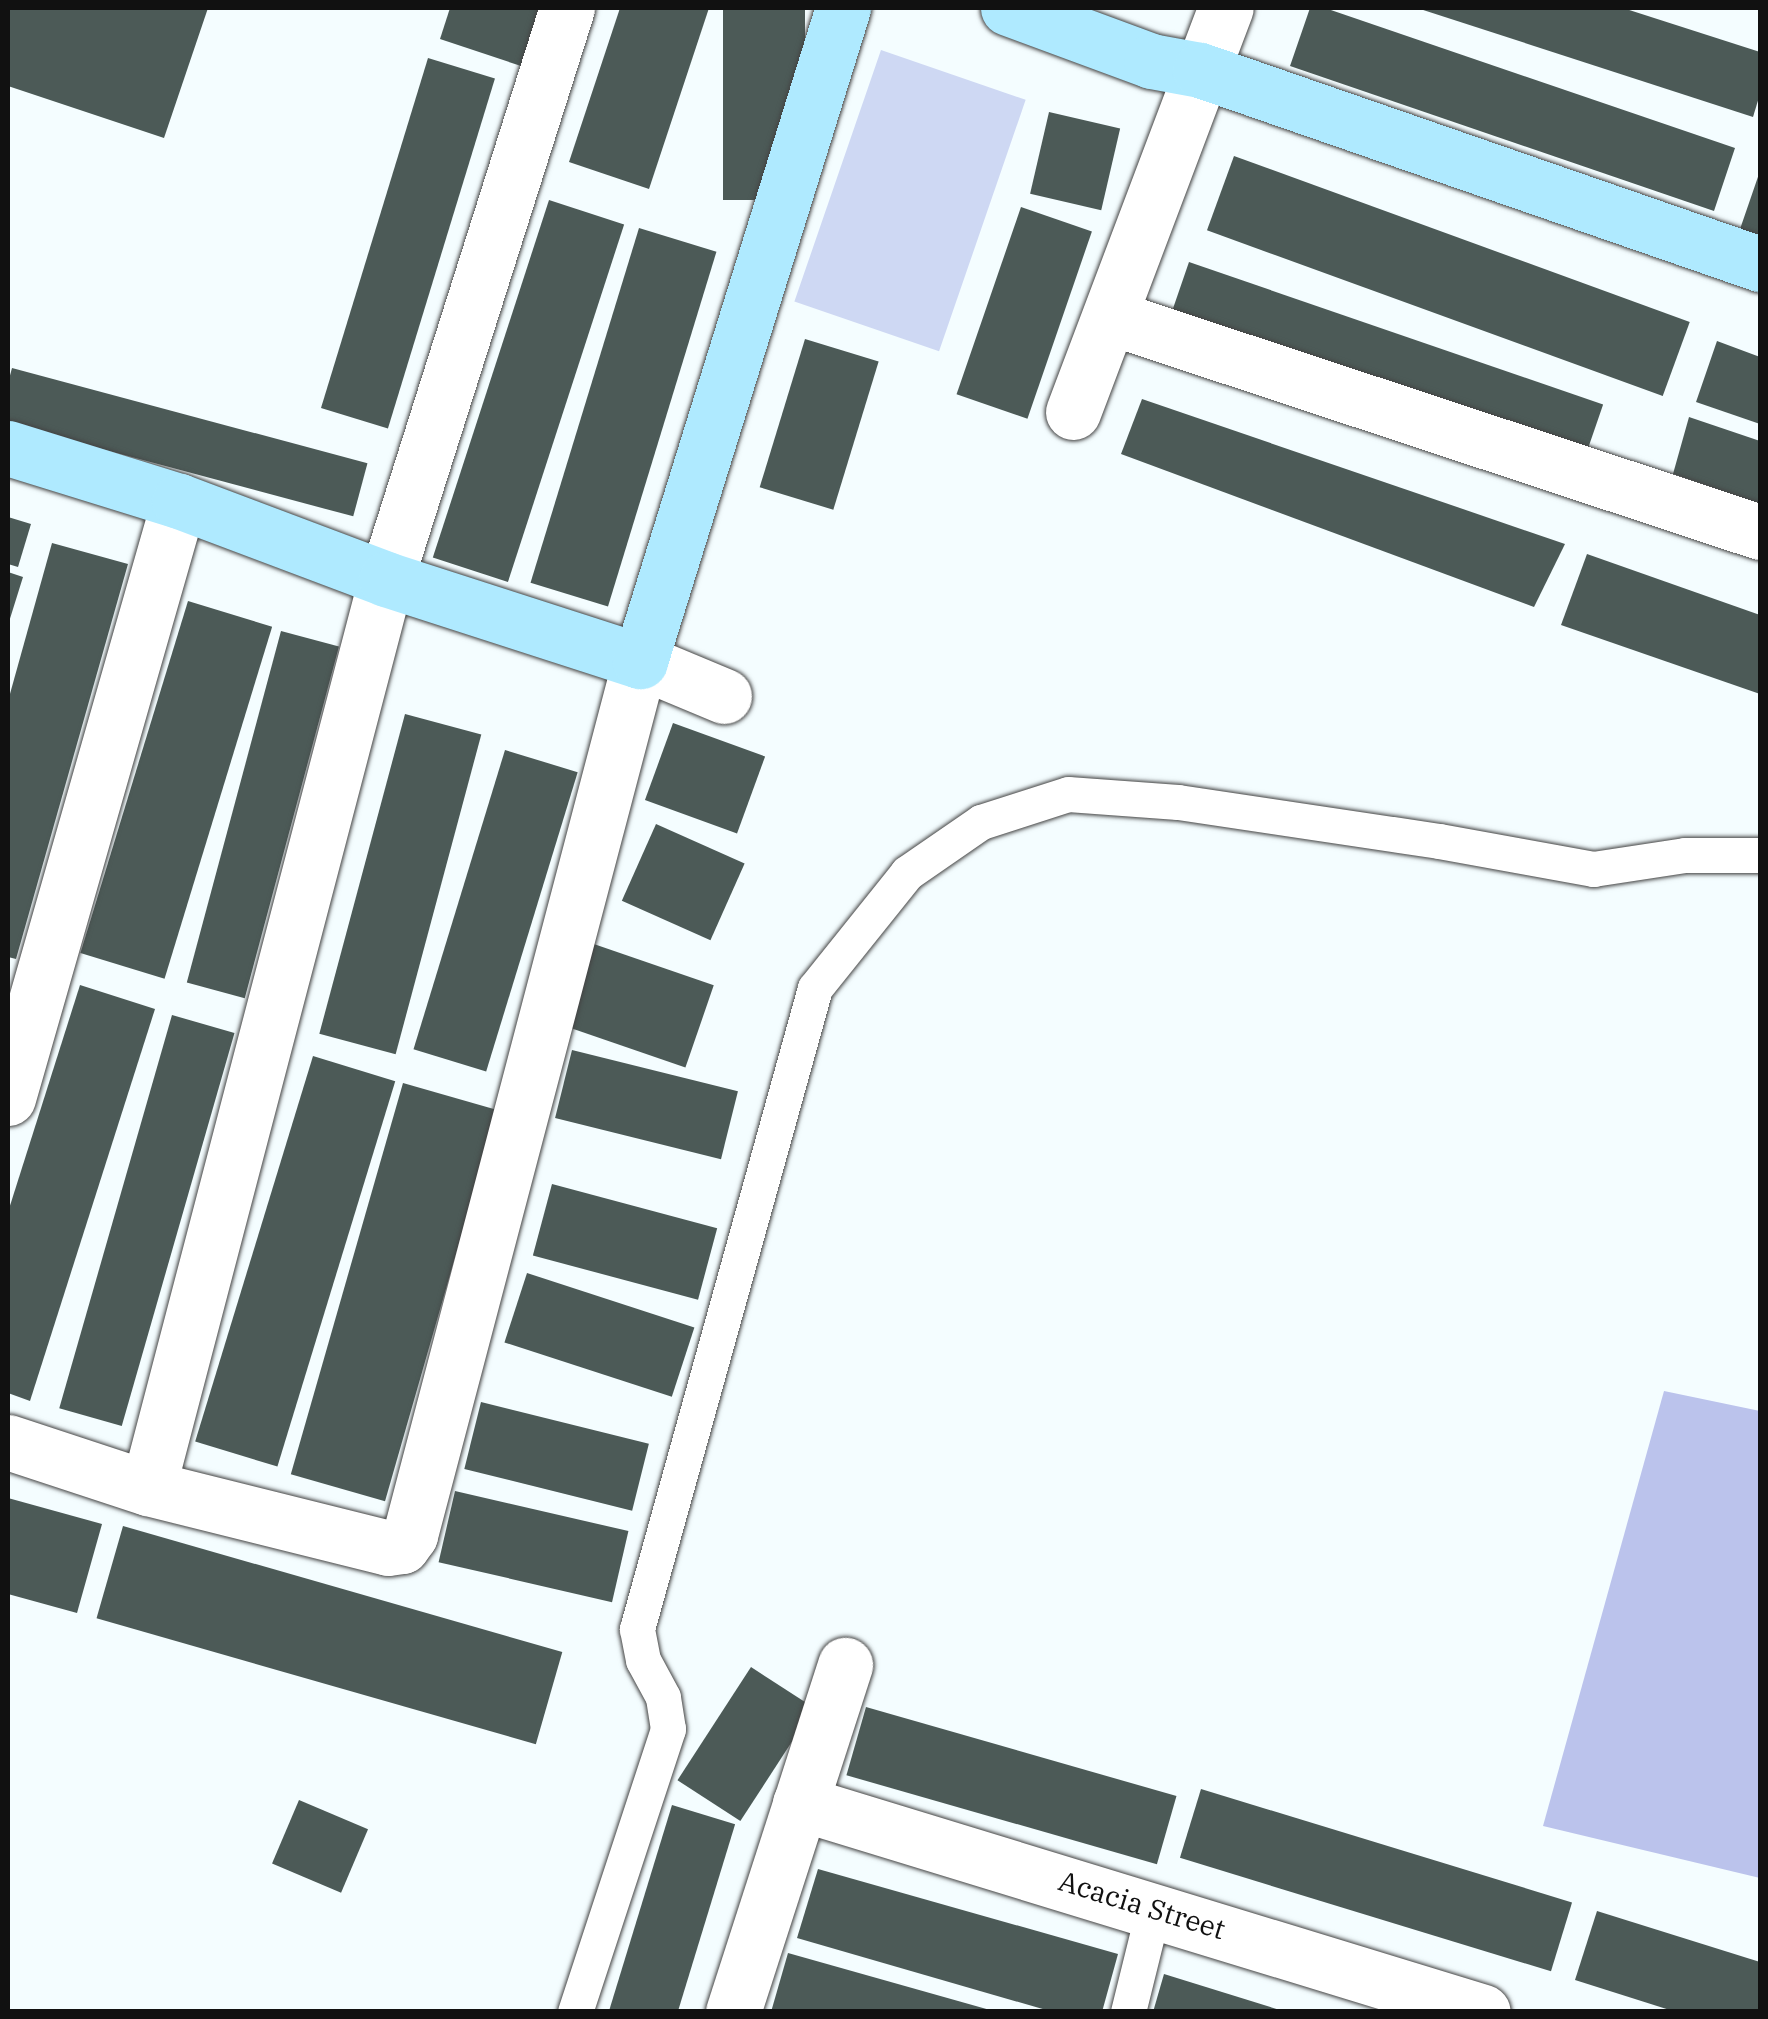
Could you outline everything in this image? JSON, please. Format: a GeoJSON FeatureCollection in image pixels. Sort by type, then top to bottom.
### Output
{"type":"FeatureCollection","features":[{"type":"Feature","properties":{"kind":"street"},"geometry":{"type":"LineString","coordinates":[[148,1488],[386,578],[567,8]]}},
{"type":"Feature","properties":{"kind":"street"},"geometry":{"type":"LineString","coordinates":[[8,1442],[148,1488],[388,1548],[402,1546],[410,1535],[640,661],[843,8]]}},
{"type":"Feature","properties":{"kind":"street"},"geometry":{"type":"LineString","coordinates":[[1008,8],[1151,61],[1200,70],[1760,264]]}},
{"type":"Feature","properties":{"kind":"street"},"geometry":{"type":"LineString","coordinates":[[1073,412],[1226,8]]}},
{"type":"Feature","properties":{"kind":"street"},"geometry":{"type":"LineString","coordinates":[[1110,317],[1760,532]]}},
{"type":"Feature","properties":{"kind":"street"},"geometry":{"type":"LineString","coordinates":[[8,448],[178,500],[386,578],[640,661],[724,696]]}},
{"type":"Feature","properties":{"kind":"street"},"geometry":{"type":"LineString","coordinates":[[8,1098],[178,500]]}},
{"type":"Feature","properties":{"kind":"street"},"geometry":{"type":"LineString","coordinates":[[733,2012],[844,1665]]}},
{"type":"Feature","properties":{"kind":"street","name":"Acacia Street"},"geometry":{"type":"LineString","coordinates":[[800,1803],[1154,1908],[1483,2012]]}},
{"type":"Feature","properties":{"kind":"lane"},"geometry":{"type":"LineString","coordinates":[[575,2012],[668,1729],[663,1697],[643,1660],[637,1629],[815,988],[907,873],[981,822],[1068,794],[1178,802],[1439,841],[1593,869],[1684,855],[1760,855]]}},
{"type":"Feature","properties":{"kind":"lane"},"geometry":{"type":"LineString","coordinates":[[1128,2012],[1154,1908]]}},
{"type":"Feature","properties":{"kind":"shaded area"},"geometry":{"type":"Polygon","coordinates":[[[881,50],[1026,100],[939,351],[794,302],[881,50]]]}},
{"type":"Feature","properties":{"kind":"shaded area"},"geometry":{"type":"Polygon","coordinates":[[[1664,1391],[1760,1411],[1760,1878],[1543,1826],[1664,1391]]]}},
{"type":"Feature","properties":{"kind":"building"},"geometry":{"type":"Polygon","coordinates":[[[8,8],[208,8],[164,138],[8,86],[8,8]]]}},
{"type":"Feature","properties":{"kind":"building"},"geometry":{"type":"Polygon","coordinates":[[[450,8],[540,8],[521,66],[440,39],[450,8]]]}},
{"type":"Feature","properties":{"kind":"building"},"geometry":{"type":"Polygon","coordinates":[[[620,8],[709,8],[649,189],[569,162],[620,8]]]}},
{"type":"Feature","properties":{"kind":"building"},"geometry":{"type":"Polygon","coordinates":[[[723,8],[805,8],[805,200],[723,200],[723,8]]]}},
{"type":"Feature","properties":{"kind":"building"},"geometry":{"type":"Polygon","coordinates":[[[1310,8],[1325,8],[1735,148],[1714,211],[1290,66],[1310,8]]]}},
{"type":"Feature","properties":{"kind":"building"},"geometry":{"type":"Polygon","coordinates":[[[1417,8],[1623,8],[1760,52],[1760,94],[1753,117],[1417,8]]]}},
{"type":"Feature","properties":{"kind":"building"},"geometry":{"type":"Polygon","coordinates":[[[428,58],[495,78],[388,428],[321,408],[428,58]]]}},
{"type":"Feature","properties":{"kind":"building"},"geometry":{"type":"Polygon","coordinates":[[[1049,112],[1120,128],[1101,210],[1030,194],[1049,112]]]}},
{"type":"Feature","properties":{"kind":"building"},"geometry":{"type":"Polygon","coordinates":[[[1234,156],[1690,322],[1663,396],[1207,230],[1234,156]]]}},
{"type":"Feature","properties":{"kind":"building"},"geometry":{"type":"Polygon","coordinates":[[[1760,171],[1760,239],[1739,232],[1760,171]]]}},
{"type":"Feature","properties":{"kind":"building"},"geometry":{"type":"Polygon","coordinates":[[[549,200],[624,224],[508,582],[433,558],[549,200]]]}},
{"type":"Feature","properties":{"kind":"building"},"geometry":{"type":"Polygon","coordinates":[[[1021,207],[1092,231],[1027,419],[957,394],[1021,207]]]}},
{"type":"Feature","properties":{"kind":"building"},"geometry":{"type":"Polygon","coordinates":[[[639,228],[716,252],[608,606],[531,583],[639,228]]]}},
{"type":"Feature","properties":{"kind":"building"},"geometry":{"type":"Polygon","coordinates":[[[1189,262],[1603,405],[1585,457],[1171,314],[1189,262]]]}},
{"type":"Feature","properties":{"kind":"building"},"geometry":{"type":"Polygon","coordinates":[[[805,339],[879,362],[833,510],[760,487],[805,339]]]}},
{"type":"Feature","properties":{"kind":"building"},"geometry":{"type":"Polygon","coordinates":[[[1717,341],[1760,357],[1760,424],[1696,402],[1717,341]]]}},
{"type":"Feature","properties":{"kind":"building"},"geometry":{"type":"Polygon","coordinates":[[[12,368],[367,463],[353,516],[8,424],[12,368]]]}},
{"type":"Feature","properties":{"kind":"building"},"geometry":{"type":"Polygon","coordinates":[[[1142,399],[1565,544],[1534,607],[1121,454],[1142,399]]]}},
{"type":"Feature","properties":{"kind":"building"},"geometry":{"type":"Polygon","coordinates":[[[1689,417],[1760,441],[1760,504],[1673,474],[1689,417]]]}},
{"type":"Feature","properties":{"kind":"building"},"geometry":{"type":"Polygon","coordinates":[[[8,517],[31,524],[18,567],[8,564],[8,517]]]}},
{"type":"Feature","properties":{"kind":"building"},"geometry":{"type":"Polygon","coordinates":[[[52,543],[128,564],[16,959],[8,957],[8,701],[52,543]]]}},
{"type":"Feature","properties":{"kind":"building"},"geometry":{"type":"Polygon","coordinates":[[[1587,554],[1760,615],[1760,694],[1561,625],[1587,554]]]}},
{"type":"Feature","properties":{"kind":"building"},"geometry":{"type":"Polygon","coordinates":[[[8,572],[23,577],[8,625],[8,572]]]}},
{"type":"Feature","properties":{"kind":"building"},"geometry":{"type":"Polygon","coordinates":[[[188,601],[272,627],[165,979],[80,953],[188,601]]]}},
{"type":"Feature","properties":{"kind":"building"},"geometry":{"type":"Polygon","coordinates":[[[281,631],[339,647],[245,998],[187,983],[281,631]]]}},
{"type":"Feature","properties":{"kind":"building"},"geometry":{"type":"Polygon","coordinates":[[[405,714],[481,734],[396,1054],[319,1034],[405,714]]]}},
{"type":"Feature","properties":{"kind":"building"},"geometry":{"type":"Polygon","coordinates":[[[673,723],[765,757],[737,834],[645,800],[673,723]]]}},
{"type":"Feature","properties":{"kind":"building"},"geometry":{"type":"Polygon","coordinates":[[[505,750],[578,772],[486,1072],[413,1049],[505,750]]]}},
{"type":"Feature","properties":{"kind":"building"},"geometry":{"type":"Polygon","coordinates":[[[656,824],[745,863],[710,940],[622,901],[656,824]]]}},
{"type":"Feature","properties":{"kind":"building"},"geometry":{"type":"Polygon","coordinates":[[[588,942],[714,985],[685,1068],[560,1024],[588,942]]]}},
{"type":"Feature","properties":{"kind":"building"},"geometry":{"type":"Polygon","coordinates":[[[80,985],[155,1009],[30,1401],[8,1393],[8,1212],[80,985]]]}},
{"type":"Feature","properties":{"kind":"building"},"geometry":{"type":"Polygon","coordinates":[[[172,1015],[234,1033],[122,1426],[59,1408],[172,1015]]]}},
{"type":"Feature","properties":{"kind":"building"},"geometry":{"type":"Polygon","coordinates":[[[572,1050],[738,1091],[721,1159],[555,1118],[572,1050]]]}},
{"type":"Feature","properties":{"kind":"building"},"geometry":{"type":"Polygon","coordinates":[[[313,1056],[395,1081],[277,1467],[195,1441],[313,1056]]]}},
{"type":"Feature","properties":{"kind":"building"},"geometry":{"type":"Polygon","coordinates":[[[403,1083],[497,1110],[385,1501],[291,1474],[403,1083]]]}},
{"type":"Feature","properties":{"kind":"building"},"geometry":{"type":"Polygon","coordinates":[[[552,1184],[717,1228],[698,1300],[533,1255],[552,1184]]]}},
{"type":"Feature","properties":{"kind":"building"},"geometry":{"type":"Polygon","coordinates":[[[527,1273],[694,1327],[672,1397],[504,1342],[527,1273]]]}},
{"type":"Feature","properties":{"kind":"building"},"geometry":{"type":"Polygon","coordinates":[[[481,1402],[649,1444],[632,1511],[464,1469],[481,1402]]]}},
{"type":"Feature","properties":{"kind":"building"},"geometry":{"type":"Polygon","coordinates":[[[455,1491],[628,1531],[612,1602],[439,1562],[455,1491]]]}},
{"type":"Feature","properties":{"kind":"building"},"geometry":{"type":"Polygon","coordinates":[[[8,1498],[102,1524],[77,1613],[8,1594],[8,1498]]]}},
{"type":"Feature","properties":{"kind":"building"},"geometry":{"type":"Polygon","coordinates":[[[123,1526],[562,1652],[536,1744],[97,1618],[123,1526]]]}},
{"type":"Feature","properties":{"kind":"building"},"geometry":{"type":"Polygon","coordinates":[[[751,1667],[814,1708],[740,1821],[677,1780],[751,1667]]]}},
{"type":"Feature","properties":{"kind":"building"},"geometry":{"type":"Polygon","coordinates":[[[866,1707],[1176,1796],[1157,1864],[846,1775],[866,1707]]]}},
{"type":"Feature","properties":{"kind":"building"},"geometry":{"type":"Polygon","coordinates":[[[1201,1789],[1572,1902],[1551,1971],[1180,1858],[1201,1789]]]}},
{"type":"Feature","properties":{"kind":"building"},"geometry":{"type":"Polygon","coordinates":[[[299,1800],[368,1829],[341,1893],[272,1864],[299,1800]]]}},
{"type":"Feature","properties":{"kind":"building"},"geometry":{"type":"Polygon","coordinates":[[[672,1805],[735,1824],[678,2012],[609,2012],[672,1805]]]}},
{"type":"Feature","properties":{"kind":"building"},"geometry":{"type":"Polygon","coordinates":[[[818,1869],[1118,1954],[1102,2012],[1053,2012],[797,1938],[818,1869]]]}},
{"type":"Feature","properties":{"kind":"building"},"geometry":{"type":"Polygon","coordinates":[[[1597,1911],[1760,1962],[1760,2012],[1676,2012],[1575,1980],[1597,1911]]]}},
{"type":"Feature","properties":{"kind":"building"},"geometry":{"type":"Polygon","coordinates":[[[788,1953],[990,2010],[990,2012],[771,2012],[788,1953]]]}},
{"type":"Feature","properties":{"kind":"building"},"geometry":{"type":"Polygon","coordinates":[[[1164,1974],[1283,2011],[1283,2012],[1153,2012],[1164,1974]]]}}]}
